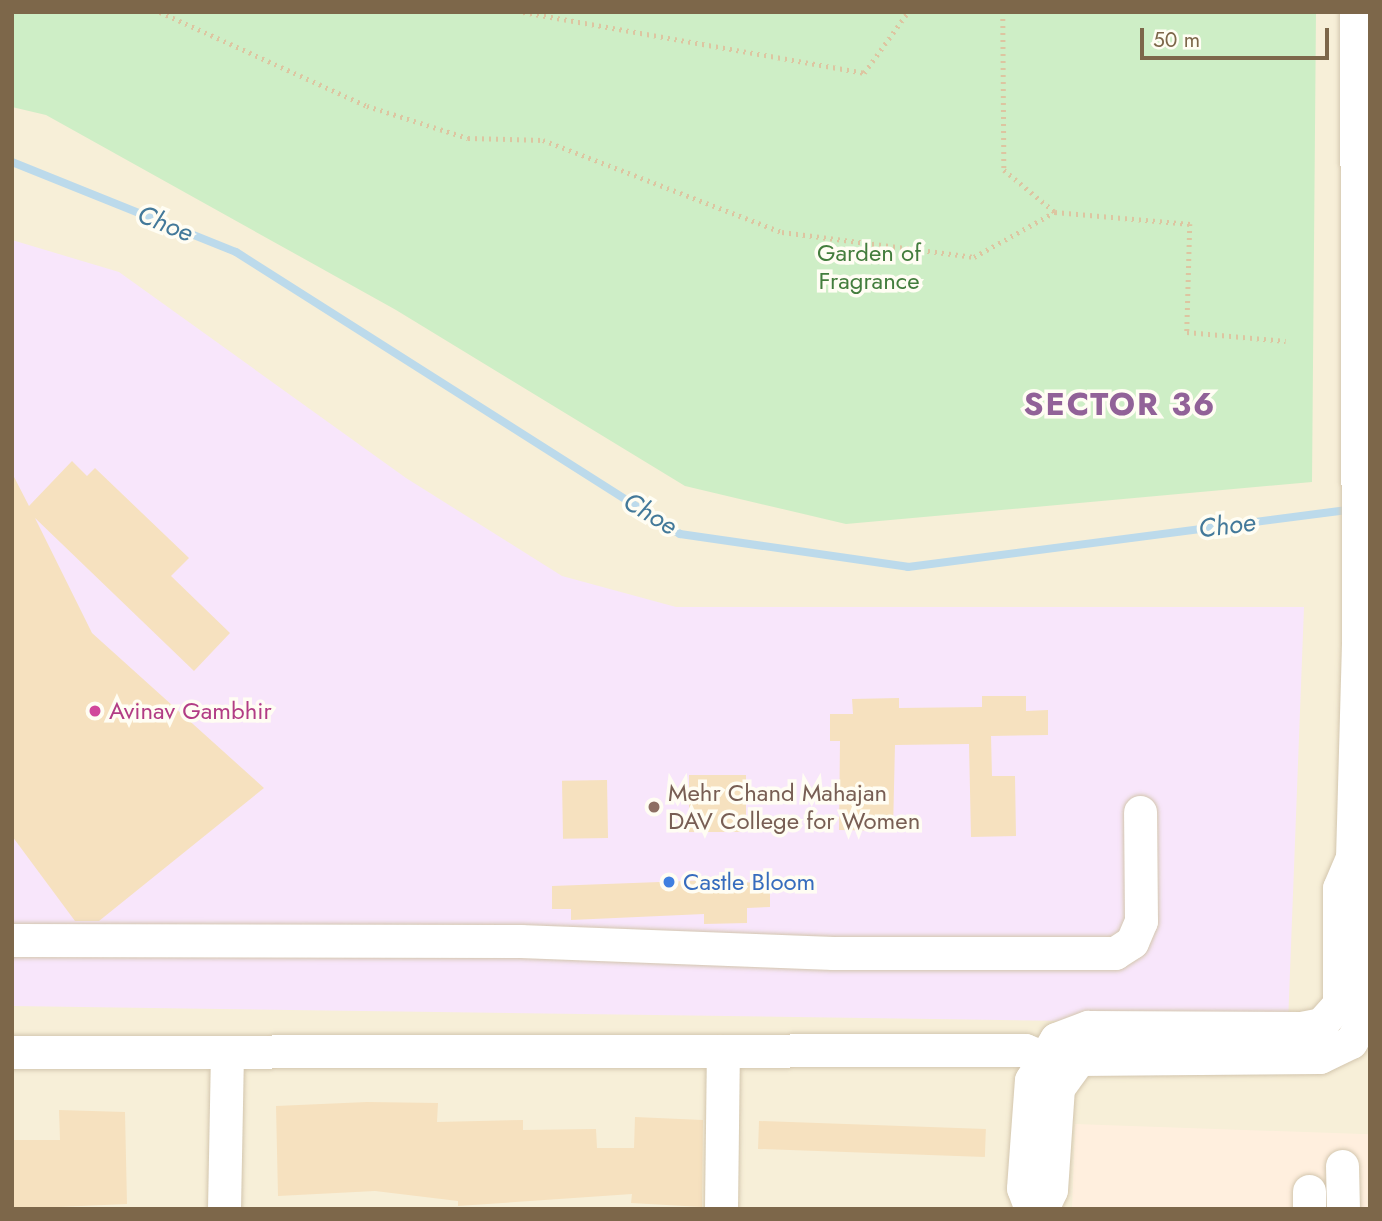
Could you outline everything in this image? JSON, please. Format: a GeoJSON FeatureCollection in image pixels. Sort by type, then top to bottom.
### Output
{"type":"FeatureCollection","features":[{"type":"Feature","properties":{"kind":"street"},"geometry":{"type":"LineString","coordinates":[[1042,1209],[1051,1189],[1057,1060],[1067,1032],[1088,1027],[1301,1028],[1328,1019],[1340,997],[1339,888],[1352,858],[1364,640],[1359,590],[1356,12]]}},
{"type":"Feature","properties":{"kind":"street"},"geometry":{"type":"LineString","coordinates":[[12,940],[520,941],[833,953],[1115,953],[1132,942],[1141,921],[1140,813]]}},
{"type":"Feature","properties":{"kind":"street"},"geometry":{"type":"LineString","coordinates":[[1352,858],[1367,891],[1370,1007],[1362,1040]]}},
{"type":"Feature","properties":{"kind":"street"},"geometry":{"type":"LineString","coordinates":[[1328,1019],[1362,1040]]}},
{"type":"Feature","properties":{"kind":"street"},"geometry":{"type":"LineString","coordinates":[[12,1052],[227,1056],[723,1051],[1057,1060],[1087,1056],[1320,1057],[1362,1040]]}},
{"type":"Feature","properties":{"kind":"street"},"geometry":{"type":"LineString","coordinates":[[721,1209],[723,1051]]}},
{"type":"Feature","properties":{"kind":"street"},"geometry":{"type":"LineString","coordinates":[[224,1209],[227,1056]]}},
{"type":"Feature","properties":{"kind":"street"},"geometry":{"type":"LineString","coordinates":[[1031,1209],[1023,1188],[1031,1080],[1057,1060]]}},
{"type":"Feature","properties":{"kind":"street"},"geometry":{"type":"LineString","coordinates":[[1342,1166],[1343,1209]]}},
{"type":"Feature","properties":{"kind":"path"},"geometry":{"type":"LineString","coordinates":[[160,12],[367,106],[468,138],[543,139],[782,232],[974,257],[1055,212],[1189,224],[1187,332],[1286,341]]}},
{"type":"Feature","properties":{"kind":"path"},"geometry":{"type":"LineString","coordinates":[[523,12],[864,73],[908,12]]}},
{"type":"Feature","properties":{"kind":"path"},"geometry":{"type":"LineString","coordinates":[[1003,12],[1004,170],[1055,212]]}},
{"type":"Feature","properties":{"kind":"shaded area"},"geometry":{"type":"Polygon","coordinates":[[[12,12],[1370,12],[1370,1209],[12,1209],[12,12]]]}},
{"type":"Feature","properties":{"kind":"shaded area","name":"Mehr Chand Mahajan DAV College for Women"},"geometry":{"type":"Polygon","coordinates":[[[12,240],[119,272],[406,478],[562,576],[676,607],[1304,607],[1288,1024],[12,1006],[12,240]]]}},
{"type":"Feature","properties":{"kind":"shaded area"},"geometry":{"type":"Polygon","coordinates":[[[1075,1124],[1370,1134],[1367,1209],[1072,1209],[1075,1124]]]}},
{"type":"Feature","properties":{"kind":"green space","name":"Garden of Fragrance"},"geometry":{"type":"Polygon","coordinates":[[[12,12],[1316,12],[1312,482],[846,524],[685,486],[396,310],[46,115],[12,107],[12,12]]]}},
{"type":"Feature","properties":{"kind":"building","name":"Avinav Gambhir"},"geometry":{"type":"Polygon","coordinates":[[[72,461],[87,476],[95,468],[189,558],[171,576],[230,633],[194,671],[35,518],[92,633],[264,788],[99,921],[75,921],[12,836],[12,473],[29,506],[72,461]]]}},
{"type":"Feature","properties":{"kind":"building"},"geometry":{"type":"Polygon","coordinates":[[[982,696],[1026,696],[1026,711],[1048,710],[1048,735],[991,736],[992,776],[1015,776],[1016,836],[971,837],[969,744],[895,745],[893,831],[839,830],[840,741],[830,741],[830,714],[853,714],[852,699],[899,698],[899,708],[982,707],[982,696]]]}},
{"type":"Feature","properties":{"kind":"building"},"geometry":{"type":"Polygon","coordinates":[[[689,775],[746,775],[746,832],[689,832],[689,775]]]}},
{"type":"Feature","properties":{"kind":"building"},"geometry":{"type":"Polygon","coordinates":[[[607,780],[608,838],[563,839],[562,781],[607,780]]]}},
{"type":"Feature","properties":{"kind":"building"},"geometry":{"type":"Polygon","coordinates":[[[714,880],[770,884],[770,907],[747,908],[747,923],[704,924],[704,914],[571,920],[571,909],[552,909],[552,886],[714,880]]]}},
{"type":"Feature","properties":{"kind":"building"},"geometry":{"type":"Polygon","coordinates":[[[367,1102],[438,1103],[437,1122],[523,1120],[523,1130],[596,1129],[597,1148],[634,1148],[635,1117],[703,1120],[702,1207],[631,1203],[632,1194],[458,1206],[458,1201],[375,1191],[278,1196],[276,1106],[367,1102]]]}},
{"type":"Feature","properties":{"kind":"building"},"geometry":{"type":"Polygon","coordinates":[[[59,1110],[125,1112],[127,1204],[12,1209],[12,1140],[60,1140],[59,1110]]]}},
{"type":"Feature","properties":{"kind":"building"},"geometry":{"type":"Polygon","coordinates":[[[759,1121],[986,1129],[985,1157],[758,1149],[759,1121]]]}},
{"type":"Feature","properties":{"kind":"waterway","name":"Choe"},"geometry":{"type":"LineString","coordinates":[[12,162],[236,252],[680,534],[908,567],[1349,510]]}},
{"type":"Feature","properties":{"kind":"place","name":"Avinav Gambhir"},"geometry":{"type":"Point","coordinates":[95,711]}},
{"type":"Feature","properties":{"kind":"place","name":"Mehr Chand Mahajan DAV College for Women"},"geometry":{"type":"Point","coordinates":[654,807]}},
{"type":"Feature","properties":{"kind":"place","name":"Castle Bloom"},"geometry":{"type":"Point","coordinates":[669,882]}},
{"type":"Feature","properties":{"kind":"district","name":"SECTOR 36"},"geometry":{"type":"Point","coordinates":[1120,404]}}]}
